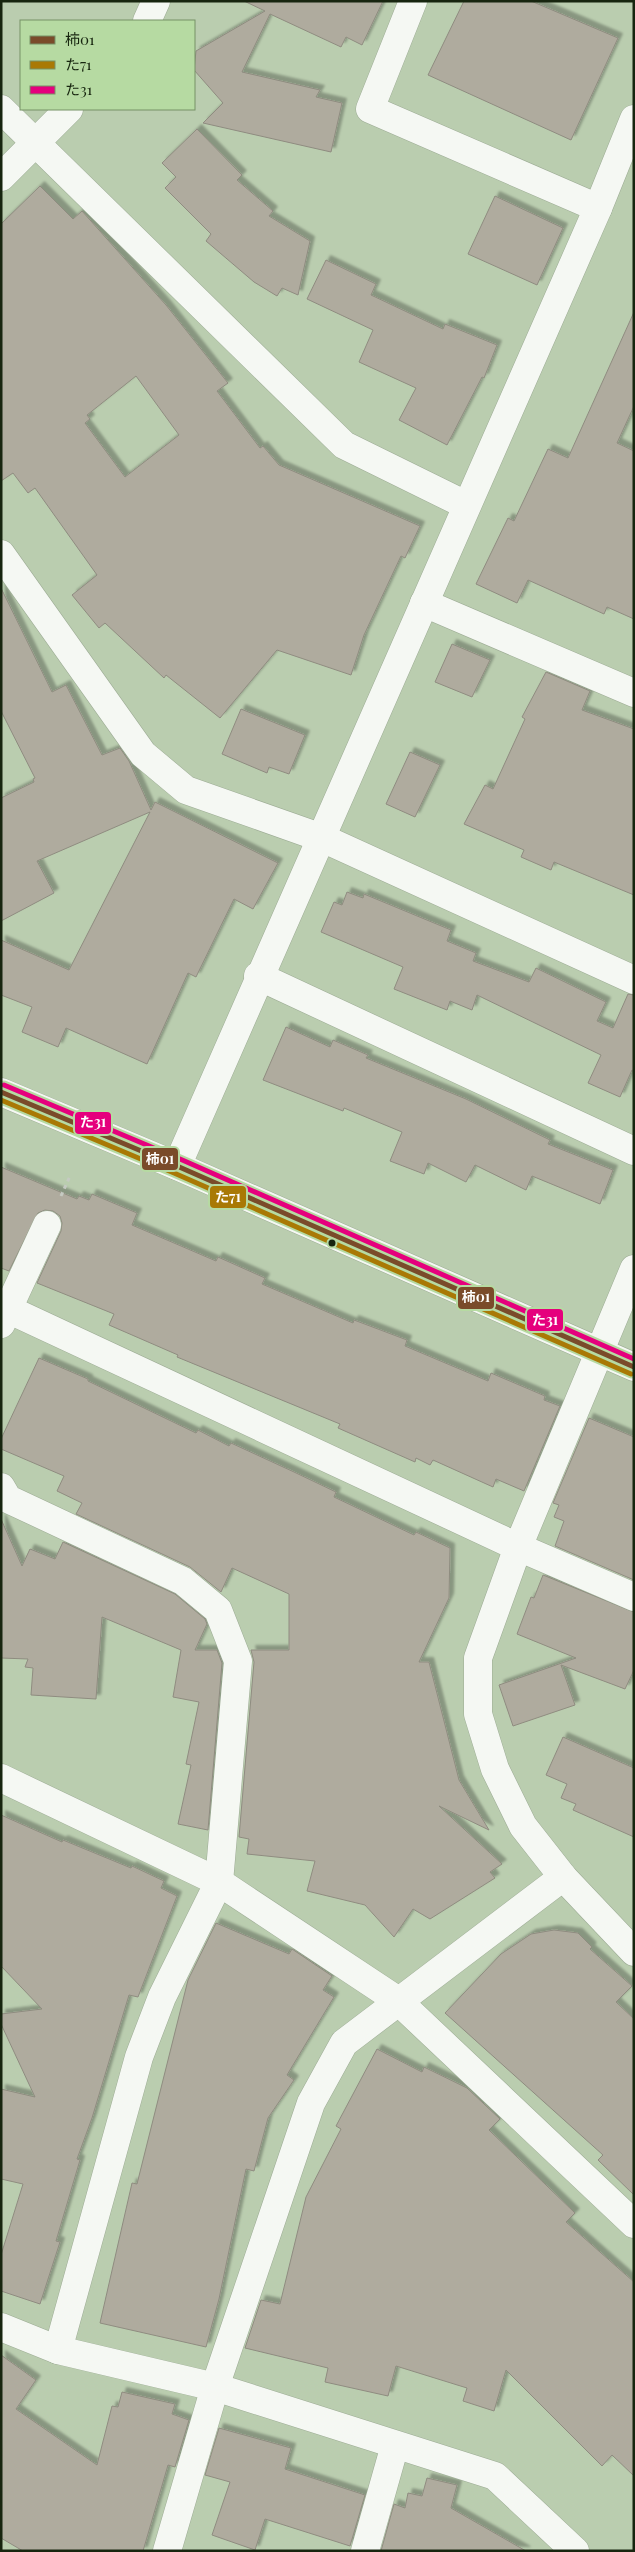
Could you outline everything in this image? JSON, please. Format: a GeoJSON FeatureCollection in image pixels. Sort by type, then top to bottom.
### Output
{"type":"FeatureCollection","features":[{"type":"Feature","properties":{"kind":"street"},"geometry":{"type":"LineString","coordinates":[[147,20],[156,1]]}},
{"type":"Feature","properties":{"kind":"street"},"geometry":{"type":"LineString","coordinates":[[413,1],[370,109],[598,208]]}},
{"type":"Feature","properties":{"kind":"street"},"geometry":{"type":"LineString","coordinates":[[1,109],[344,445],[466,505]]}},
{"type":"Feature","properties":{"kind":"street"},"geometry":{"type":"LineString","coordinates":[[1,177],[68,110]]}},
{"type":"Feature","properties":{"kind":"street"},"geometry":{"type":"LineString","coordinates":[[177,1166],[258,976],[322,838],[466,505],[598,208],[634,119]]}},
{"type":"Feature","properties":{"kind":"street"},"geometry":{"type":"LineString","coordinates":[[1,554],[143,754],[186,790],[322,838],[634,980]]}},
{"type":"Feature","properties":{"kind":"street"},"geometry":{"type":"LineString","coordinates":[[424,603],[634,693]]}},
{"type":"Feature","properties":{"kind":"street"},"geometry":{"type":"LineString","coordinates":[[258,976],[634,1151]]}},
{"type":"Feature","properties":{"kind":"street"},"geometry":{"type":"LineString","coordinates":[[1,1092],[177,1166],[634,1367]]}},
{"type":"Feature","properties":{"kind":"street"},"geometry":{"type":"LineString","coordinates":[[47,1225],[3,1313],[518,1547],[634,1597]]}},
{"type":"Feature","properties":{"kind":"street"},"geometry":{"type":"LineString","coordinates":[[634,1270],[598,1351],[585,1388],[518,1547],[478,1658],[478,1714],[495,1769],[523,1826],[563,1877],[634,1952]]}},
{"type":"Feature","properties":{"kind":"street"},"geometry":{"type":"LineString","coordinates":[[1,1487],[8,1499],[183,1581],[218,1610],[238,1661],[219,1882],[162,1997],[139,2057],[58,2350]]}},
{"type":"Feature","properties":{"kind":"street"},"geometry":{"type":"LineString","coordinates":[[1,1778],[219,1882],[397,2000],[634,2224]]}},
{"type":"Feature","properties":{"kind":"street"},"geometry":{"type":"LineString","coordinates":[[167,2551],[216,2387],[311,2104],[344,2043],[397,2000],[563,1877]]}},
{"type":"Feature","properties":{"kind":"street"},"geometry":{"type":"LineString","coordinates":[[2,2330],[58,2350],[216,2387],[495,2476],[575,2551]]}},
{"type":"Feature","properties":{"kind":"street"},"geometry":{"type":"LineString","coordinates":[[365,2551],[395,2444]]}},
{"type":"Feature","properties":{"kind":"building"},"geometry":{"type":"Polygon","coordinates":[[[244,1],[383,1],[362,45],[346,37],[341,47],[270,14],[242,72],[320,90],[316,97],[342,103],[331,152],[203,123],[223,103],[195,71],[196,51],[265,11],[244,1]]]}},
{"type":"Feature","properties":{"kind":"building"},"geometry":{"type":"Polygon","coordinates":[[[464,1],[531,1],[618,38],[571,140],[428,75],[464,1]]]}},
{"type":"Feature","properties":{"kind":"building"},"geometry":{"type":"Polygon","coordinates":[[[197,129],[242,175],[237,180],[273,211],[269,216],[310,241],[298,295],[282,288],[277,296],[254,282],[206,241],[211,234],[165,188],[176,177],[162,163],[197,129]]]}},
{"type":"Feature","properties":{"kind":"building"},"geometry":{"type":"Polygon","coordinates":[[[40,186],[73,219],[82,211],[166,305],[228,383],[217,391],[260,448],[263,446],[279,465],[420,526],[405,558],[401,556],[364,635],[351,675],[277,650],[220,718],[166,675],[164,678],[105,623],[99,628],[72,595],[97,575],[35,488],[28,493],[13,473],[1,481],[1,224],[40,186]],[[136,376],[87,415],[90,419],[85,423],[125,477],[179,435],[136,376]]]}},
{"type":"Feature","properties":{"kind":"building"},"geometry":{"type":"Polygon","coordinates":[[[495,196],[563,228],[537,285],[468,254],[495,196]]]}},
{"type":"Feature","properties":{"kind":"building"},"geometry":{"type":"Polygon","coordinates":[[[326,260],[376,284],[371,295],[443,329],[445,324],[497,345],[484,378],[482,377],[447,445],[399,420],[416,388],[359,362],[373,330],[307,299],[326,260]]]}},
{"type":"Feature","properties":{"kind":"building"},"geometry":{"type":"Polygon","coordinates":[[[634,312],[634,406],[617,443],[634,451],[634,619],[607,607],[604,614],[528,580],[517,603],[476,584],[508,518],[514,521],[548,449],[568,458],[634,312]]]}},
{"type":"Feature","properties":{"kind":"building"},"geometry":{"type":"Polygon","coordinates":[[[1,588],[52,692],[66,685],[102,755],[120,748],[129,761],[151,810],[155,802],[278,863],[253,909],[234,899],[196,977],[188,973],[147,1064],[66,1028],[58,1047],[22,1032],[32,1007],[1,995],[1,940],[69,970],[150,812],[37,861],[54,893],[1,921],[1,798],[34,782],[33,779],[35,778],[1,711],[1,588]]]}},
{"type":"Feature","properties":{"kind":"building"},"geometry":{"type":"Polygon","coordinates":[[[452,644],[490,660],[472,697],[435,682],[452,644]]]}},
{"type":"Feature","properties":{"kind":"building"},"geometry":{"type":"Polygon","coordinates":[[[546,672],[590,691],[582,710],[634,729],[634,895],[554,862],[551,870],[521,857],[524,850],[464,824],[485,785],[493,789],[525,719],[522,717],[546,672]]]}},
{"type":"Feature","properties":{"kind":"building"},"geometry":{"type":"Polygon","coordinates":[[[241,709],[305,735],[289,774],[269,767],[267,773],[222,754],[241,709]]]}},
{"type":"Feature","properties":{"kind":"building"},"geometry":{"type":"Polygon","coordinates":[[[410,752],[440,765],[415,817],[386,804],[410,752]]]}},
{"type":"Feature","properties":{"kind":"building"},"geometry":{"type":"Polygon","coordinates":[[[347,892],[363,898],[364,894],[451,930],[447,941],[476,953],[473,961],[529,982],[536,968],[606,1002],[597,1021],[613,1028],[628,994],[634,995],[634,1071],[632,1070],[620,1097],[588,1083],[601,1055],[477,995],[472,1010],[450,1001],[447,1010],[394,989],[403,967],[321,932],[334,902],[342,905],[347,892]]]}},
{"type":"Feature","properties":{"kind":"building"},"geometry":{"type":"Polygon","coordinates":[[[286,1027],[330,1047],[333,1040],[368,1055],[366,1058],[466,1099],[550,1140],[548,1144],[613,1170],[600,1204],[532,1176],[526,1190],[475,1165],[466,1182],[428,1163],[424,1174],[390,1161],[402,1132],[344,1108],[343,1111],[263,1080],[286,1027]]]}},
{"type":"Feature","properties":{"kind":"building"},"geometry":{"type":"Polygon","coordinates":[[[1,1167],[77,1199],[79,1196],[89,1200],[92,1194],[137,1213],[132,1225],[216,1261],[218,1257],[265,1278],[262,1284],[353,1323],[354,1320],[407,1340],[405,1346],[488,1381],[491,1373],[545,1396],[544,1400],[560,1406],[524,1491],[496,1479],[493,1487],[433,1460],[430,1465],[416,1458],[415,1462],[338,1428],[340,1424],[177,1357],[178,1355],[109,1325],[114,1314],[37,1283],[61,1231],[62,1223],[60,1216],[53,1211],[45,1210],[38,1213],[9,1271],[1,1268],[1,1167]]]}},
{"type":"Feature","properties":{"kind":"building"},"geometry":{"type":"Polygon","coordinates":[[[39,1358],[88,1379],[88,1381],[196,1433],[198,1430],[229,1446],[231,1443],[294,1472],[336,1492],[334,1497],[414,1535],[416,1532],[450,1548],[449,1598],[419,1662],[429,1662],[459,1780],[489,1830],[439,1806],[502,1864],[490,1872],[495,1878],[430,1919],[413,1909],[394,1937],[365,1905],[307,1891],[315,1861],[247,1854],[249,1839],[239,1837],[254,1662],[251,1650],[289,1650],[289,1594],[232,1568],[221,1592],[190,1567],[76,1514],[82,1503],[57,1491],[64,1476],[1,1449],[1,1439],[39,1358]]]}},
{"type":"Feature","properties":{"kind":"building"},"geometry":{"type":"Polygon","coordinates":[[[589,1418],[634,1437],[634,1580],[555,1546],[564,1521],[554,1517],[559,1505],[553,1503],[589,1418]]]}},
{"type":"Feature","properties":{"kind":"building"},"geometry":{"type":"Polygon","coordinates":[[[1,1519],[22,1566],[30,1549],[55,1559],[63,1542],[175,1594],[205,1619],[207,1624],[195,1650],[217,1650],[222,1663],[208,1830],[178,1824],[191,1765],[186,1764],[199,1702],[173,1697],[181,1650],[102,1617],[96,1699],[31,1695],[33,1668],[25,1667],[28,1659],[1,1658],[1,1519]]]}},
{"type":"Feature","properties":{"kind":"building"},"geometry":{"type":"Polygon","coordinates":[[[543,1575],[634,1612],[634,1670],[625,1689],[561,1665],[575,1705],[513,1726],[499,1685],[576,1658],[517,1634],[531,1597],[534,1598],[543,1575]]]}},
{"type":"Feature","properties":{"kind":"building"},"geometry":{"type":"Polygon","coordinates":[[[563,1737],[634,1768],[634,1837],[573,1810],[576,1804],[561,1798],[567,1784],[546,1775],[563,1737]]]}},
{"type":"Feature","properties":{"kind":"building"},"geometry":{"type":"Polygon","coordinates":[[[1,1815],[62,1842],[63,1840],[131,1868],[132,1866],[164,1881],[161,1888],[177,1896],[138,1997],[129,1995],[92,2118],[77,2159],[80,2160],[56,2241],[60,2242],[40,2304],[1,2291],[1,2255],[23,2184],[1,2179],[1,2089],[35,2097],[1,2024],[1,2014],[42,2009],[1,1966],[1,1815]]]}},
{"type":"Feature","properties":{"kind":"building"},"geometry":{"type":"Polygon","coordinates":[[[216,1923],[289,1954],[292,1949],[332,1976],[323,1990],[334,1997],[287,2075],[294,2080],[268,2118],[254,2171],[246,2169],[219,2299],[206,2347],[100,2323],[132,2183],[137,2184],[188,1980],[216,1923]]]}},
{"type":"Feature","properties":{"kind":"building"},"geometry":{"type":"Polygon","coordinates":[[[554,1930],[578,1933],[592,1947],[590,1949],[632,1986],[616,2002],[634,2019],[634,2195],[598,2160],[603,2155],[445,2013],[501,1954],[531,1934],[554,1930]]]}},
{"type":"Feature","properties":{"kind":"building"},"geometry":{"type":"Polygon","coordinates":[[[377,2049],[422,2072],[424,2067],[467,2088],[500,2119],[489,2130],[575,2213],[566,2222],[634,2282],[634,2476],[612,2455],[602,2466],[506,2370],[494,2411],[463,2401],[467,2388],[396,2366],[388,2396],[325,2382],[328,2368],[245,2348],[261,2300],[280,2304],[306,2197],[341,2129],[336,2126],[377,2049]]]}},
{"type":"Feature","properties":{"kind":"building"},"geometry":{"type":"Polygon","coordinates":[[[1,2355],[36,2380],[16,2409],[97,2465],[112,2406],[118,2407],[122,2392],[175,2404],[172,2414],[189,2420],[175,2467],[168,2465],[143,2551],[23,2551],[1,2538],[1,2355]]]}},
{"type":"Feature","properties":{"kind":"building"},"geometry":{"type":"Polygon","coordinates":[[[219,2428],[291,2448],[285,2469],[365,2495],[350,2546],[265,2519],[255,2550],[212,2535],[230,2482],[205,2475],[219,2428]]]}},
{"type":"Feature","properties":{"kind":"building"},"geometry":{"type":"Polygon","coordinates":[[[427,2478],[457,2485],[451,2508],[526,2551],[381,2551],[394,2504],[405,2508],[408,2493],[422,2496],[427,2478]]]}},
{"type":"Feature","properties":{"kind":"transit line","name":"た31"},"geometry":{"type":"LineString","coordinates":[[4,1085],[180,1159],[634,1359]]}},
{"type":"Feature","properties":{"kind":"transit line","name":"柿01"},"geometry":{"type":"LineString","coordinates":[[1,1092],[177,1166],[634,1367]]}},
{"type":"Feature","properties":{"kind":"transit line","name":"た71"},"geometry":{"type":"LineString","coordinates":[[1,1100],[174,1173],[631,1374]]}}]}
